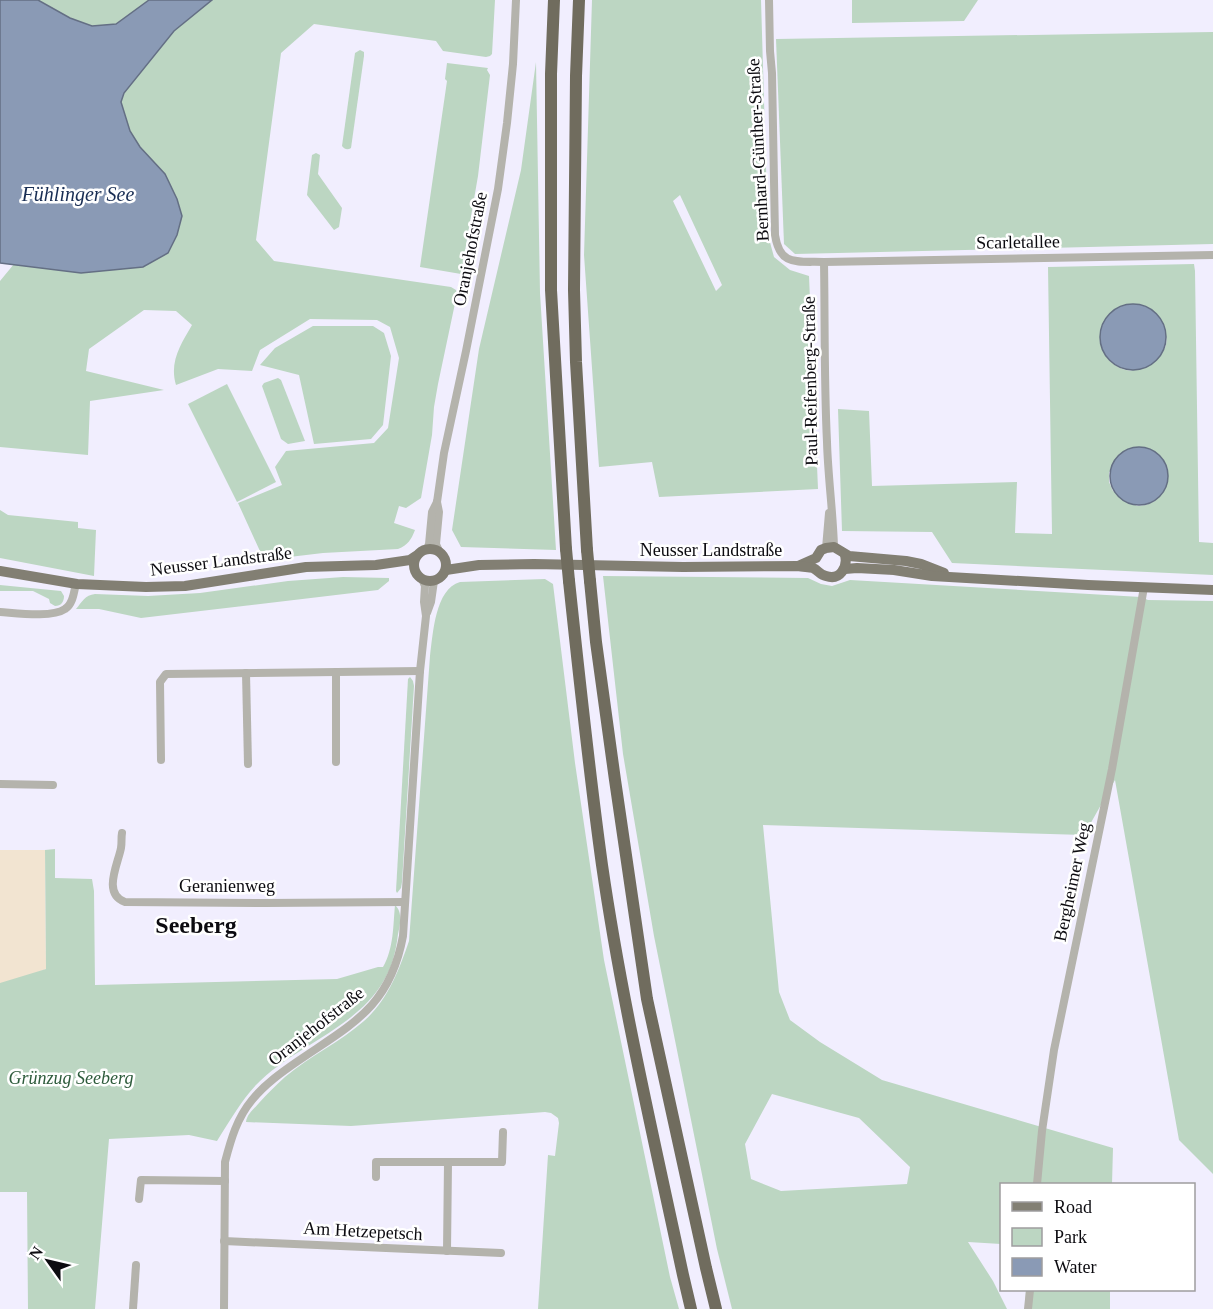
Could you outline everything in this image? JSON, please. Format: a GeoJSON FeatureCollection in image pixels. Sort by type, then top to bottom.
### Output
{"type":"FeatureCollection","features":[{"type":"Feature","properties":{"kind":"highway"},"geometry":{"type":"LineString","coordinates":[[554,0],[551,74],[551,290],[569,581],[607,890],[629,1019],[691,1309]]}},
{"type":"Feature","properties":{"kind":"highway"},"geometry":{"type":"LineString","coordinates":[[579,0],[576,76],[576,362],[587,550],[596,642],[647,999],[716,1309]]}},
{"type":"Feature","properties":{"kind":"main road","name":"Neusser Landstraße"},"geometry":{"type":"LineString","coordinates":[[830,547],[839,549],[845,555],[921,564],[956,577]]}},
{"type":"Feature","properties":{"kind":"main road"},"geometry":{"type":"LineString","coordinates":[[816,564],[821,550],[830,547]]}},
{"type":"Feature","properties":{"kind":"main road"},"geometry":{"type":"LineString","coordinates":[[431,549],[442,554],[447,566],[441,577],[430,582],[419,576],[414,564],[419,553],[431,549]]}},
{"type":"Feature","properties":{"kind":"main road","name":"Neusser Landstraße"},"geometry":{"type":"LineString","coordinates":[[442,554],[479,565]]}},
{"type":"Feature","properties":{"kind":"main road"},"geometry":{"type":"LineString","coordinates":[[844,569],[845,555]]}},
{"type":"Feature","properties":{"kind":"main road","name":"Neusser Landstraße"},"geometry":{"type":"LineString","coordinates":[[0,571],[76,583],[146,587],[185,586],[306,567],[376,565],[410,560],[416,556]]}},
{"type":"Feature","properties":{"kind":"main road","name":"Neusser Landstraße"},"geometry":{"type":"LineString","coordinates":[[446,570],[479,565],[534,564],[683,567],[816,564],[823,575],[832,577],[844,569],[857,568],[894,570],[932,576],[1213,590]]}},
{"type":"Feature","properties":{"kind":"main road","name":"Neusser Landstraße"},"geometry":{"type":"LineString","coordinates":[[376,565],[410,569],[419,576]]}},
{"type":"Feature","properties":{"kind":"street","name":"Oranjehofstraße"},"geometry":{"type":"LineString","coordinates":[[427,549],[432,512],[437,502],[444,453],[498,189],[513,64],[516,0]]}},
{"type":"Feature","properties":{"kind":"street","name":"Bernhard-Günther-Straße"},"geometry":{"type":"LineString","coordinates":[[769,0],[775,235],[780,253],[788,259],[824,262]]}},
{"type":"Feature","properties":{"kind":"street","name":"Scarletallee"},"geometry":{"type":"LineString","coordinates":[[824,262],[1213,255]]}},
{"type":"Feature","properties":{"kind":"street","name":"Paul-Reifenberg-Straße"},"geometry":{"type":"LineString","coordinates":[[824,262],[826,440],[833,516],[830,547]]}},
{"type":"Feature","properties":{"kind":"street","name":"Oranjehofstraße"},"geometry":{"type":"LineString","coordinates":[[437,502],[439,512],[436,544],[442,554]]}},
{"type":"Feature","properties":{"kind":"street","name":"Oranjehofstraße"},"geometry":{"type":"LineString","coordinates":[[419,576],[425,586],[426,616]]}},
{"type":"Feature","properties":{"kind":"street","name":"Oranjehofstraße"},"geometry":{"type":"LineString","coordinates":[[224,1309],[225,1162],[229,1143],[239,1119],[253,1099],[280,1073],[362,1016],[379,998],[400,952],[403,936],[420,671],[426,616],[434,581]]}},
{"type":"Feature","properties":{"kind":"street"},"geometry":{"type":"LineString","coordinates":[[0,612],[54,613],[66,609],[71,603],[76,583]]}},
{"type":"Feature","properties":{"kind":"street","name":"Bergheimer Weg"},"geometry":{"type":"LineString","coordinates":[[1037,1183],[1054,1050],[1112,768],[1144,588]]}},
{"type":"Feature","properties":{"kind":"street"},"geometry":{"type":"LineString","coordinates":[[161,760],[159,693],[160,682],[166,674],[420,671]]}},
{"type":"Feature","properties":{"kind":"street"},"geometry":{"type":"LineString","coordinates":[[336,672],[336,762]]}},
{"type":"Feature","properties":{"kind":"street"},"geometry":{"type":"LineString","coordinates":[[246,673],[248,764]]}},
{"type":"Feature","properties":{"kind":"street"},"geometry":{"type":"LineString","coordinates":[[0,784],[53,785]]}},
{"type":"Feature","properties":{"kind":"street","name":"Geranienweg"},"geometry":{"type":"LineString","coordinates":[[122,833],[113,888],[117,898],[125,902],[405,902]]}},
{"type":"Feature","properties":{"kind":"street"},"geometry":{"type":"LineString","coordinates":[[375,1177],[376,1162],[502,1162],[503,1132]]}},
{"type":"Feature","properties":{"kind":"street"},"geometry":{"type":"LineString","coordinates":[[447,1251],[448,1162]]}},
{"type":"Feature","properties":{"kind":"street"},"geometry":{"type":"LineString","coordinates":[[139,1199],[141,1180],[225,1181]]}},
{"type":"Feature","properties":{"kind":"street","name":"Am Hetzepetsch"},"geometry":{"type":"LineString","coordinates":[[224,1241],[501,1253]]}},
{"type":"Feature","properties":{"kind":"street"},"geometry":{"type":"LineString","coordinates":[[134,1309],[136,1265]]}},
{"type":"Feature","properties":{"kind":"street"},"geometry":{"type":"LineString","coordinates":[[1028,1309],[1029,1291]]}},
{"type":"Feature","properties":{"kind":"shaded area"},"geometry":{"type":"Polygon","coordinates":[[[0,850],[45,850],[46,969],[0,987],[0,850]]]}},
{"type":"Feature","properties":{"kind":"green space"},"geometry":{"type":"Polygon","coordinates":[[[38,0],[149,0],[116,24],[92,26],[70,18],[38,0]]]}},
{"type":"Feature","properties":{"kind":"green space"},"geometry":{"type":"Polygon","coordinates":[[[212,0],[495,0],[492,54],[486,57],[443,51],[436,41],[314,24],[281,53],[256,240],[274,261],[451,287],[456,290],[457,294],[438,384],[421,498],[406,508],[399,506],[394,523],[415,530],[409,542],[398,549],[323,553],[264,560],[238,503],[282,485],[275,467],[286,451],[374,443],[388,428],[399,358],[390,327],[377,320],[310,319],[260,350],[252,371],[218,369],[176,385],[175,361],[180,346],[192,325],[176,311],[144,310],[89,349],[86,371],[164,390],[90,401],[88,455],[0,447],[0,281],[14,264],[81,273],[165,174],[140,147],[130,131],[121,102],[124,93],[174,31],[212,0]]]}},
{"type":"Feature","properties":{"kind":"green space"},"geometry":{"type":"Polygon","coordinates":[[[592,0],[761,0],[768,235],[774,257],[790,270],[809,276],[818,489],[659,497],[652,462],[599,467],[584,255],[592,0]],[[680,195],[673,201],[716,291],[722,285],[680,195]]]}},
{"type":"Feature","properties":{"kind":"green space"},"geometry":{"type":"Polygon","coordinates":[[[852,0],[978,0],[964,21],[852,23],[852,0]]]}},
{"type":"Feature","properties":{"kind":"green space"},"geometry":{"type":"Polygon","coordinates":[[[1213,32],[1213,244],[795,254],[784,244],[776,39],[1213,32]]]}},
{"type":"Feature","properties":{"kind":"green space"},"geometry":{"type":"Polygon","coordinates":[[[360,50],[364,52],[364,56],[351,148],[346,149],[342,146],[355,53],[360,50]]]}},
{"type":"Feature","properties":{"kind":"green space"},"geometry":{"type":"Polygon","coordinates":[[[536,62],[540,293],[556,550],[461,547],[452,530],[479,349],[521,170],[536,62]]]}},
{"type":"Feature","properties":{"kind":"green space"},"geometry":{"type":"Polygon","coordinates":[[[447,63],[488,68],[490,75],[478,176],[461,274],[420,267],[447,81],[445,79],[447,63]]]}},
{"type":"Feature","properties":{"kind":"green space"},"geometry":{"type":"Polygon","coordinates":[[[316,153],[320,155],[318,174],[342,208],[339,227],[334,230],[307,195],[312,155],[316,153]]]}},
{"type":"Feature","properties":{"kind":"green space"},"geometry":{"type":"Polygon","coordinates":[[[1194,264],[1199,542],[1213,543],[1213,575],[952,563],[932,532],[842,531],[838,409],[869,411],[872,486],[1017,482],[1015,533],[1052,534],[1048,267],[1194,264]],[[1132,304],[1114,311],[1105,321],[1101,334],[1102,348],[1109,360],[1127,370],[1139,369],[1158,356],[1166,346],[1165,332],[1152,312],[1132,304]],[[1162,458],[1109,472],[1109,482],[1113,491],[1137,506],[1155,501],[1168,476],[1167,466],[1162,458]]]}},
{"type":"Feature","properties":{"kind":"green space"},"geometry":{"type":"Polygon","coordinates":[[[313,326],[373,326],[384,333],[391,356],[383,425],[371,439],[314,444],[299,375],[260,365],[275,348],[313,326]]]}},
{"type":"Feature","properties":{"kind":"green space"},"geometry":{"type":"Polygon","coordinates":[[[278,378],[281,380],[305,441],[288,444],[281,439],[262,386],[278,378]]]}},
{"type":"Feature","properties":{"kind":"green space"},"geometry":{"type":"Polygon","coordinates":[[[227,384],[276,482],[237,502],[188,404],[227,384]]]}},
{"type":"Feature","properties":{"kind":"green space"},"geometry":{"type":"Polygon","coordinates":[[[0,510],[8,515],[78,522],[78,528],[96,530],[94,576],[0,558],[0,510]]]}},
{"type":"Feature","properties":{"kind":"green space"},"geometry":{"type":"Polygon","coordinates":[[[603,576],[808,578],[832,586],[850,580],[1141,597],[1148,600],[1213,601],[1213,1174],[1179,1140],[1115,780],[1084,835],[763,825],[779,992],[790,1020],[820,1042],[882,1080],[1113,1148],[1112,1183],[1000,1183],[1000,1244],[968,1242],[993,1281],[1007,1309],[732,1309],[717,1249],[654,936],[623,754],[603,576]],[[772,1094],[745,1144],[751,1179],[781,1191],[907,1184],[910,1167],[859,1118],[772,1094]]]}},
{"type":"Feature","properties":{"kind":"green space"},"geometry":{"type":"Polygon","coordinates":[[[343,577],[389,578],[389,581],[378,590],[141,618],[99,609],[76,609],[86,597],[95,594],[148,596],[200,593],[288,581],[343,577]]]}},
{"type":"Feature","properties":{"kind":"green space"},"geometry":{"type":"Polygon","coordinates":[[[545,579],[553,584],[575,763],[604,960],[670,1277],[679,1309],[538,1309],[548,1155],[555,1156],[559,1123],[558,1118],[551,1113],[351,1126],[246,1122],[251,1112],[285,1077],[355,1029],[372,1013],[392,984],[401,963],[409,941],[430,656],[434,625],[445,593],[460,582],[545,579]]]}},
{"type":"Feature","properties":{"kind":"green space"},"geometry":{"type":"Polygon","coordinates":[[[0,585],[61,591],[64,596],[60,604],[55,606],[50,603],[49,599],[33,591],[0,591],[0,585]]]}},
{"type":"Feature","properties":{"kind":"green space"},"geometry":{"type":"Polygon","coordinates":[[[410,677],[414,686],[402,882],[397,893],[408,679],[410,677]]]}},
{"type":"Feature","properties":{"kind":"green space","name":"Grünzug Seeberg"},"geometry":{"type":"Polygon","coordinates":[[[55,849],[55,878],[92,879],[95,985],[337,979],[383,967],[391,944],[395,905],[400,915],[391,965],[383,982],[371,998],[341,1025],[271,1071],[240,1105],[217,1141],[189,1135],[109,1139],[95,1309],[28,1309],[27,1192],[0,1192],[0,983],[46,969],[45,850],[55,849]]]}},
{"type":"Feature","properties":{"kind":"green space"},"geometry":{"type":"Polygon","coordinates":[[[1026,1291],[1110,1291],[1110,1309],[1025,1309],[1026,1291]]]}},
{"type":"Feature","properties":{"kind":"water","name":"Fühlinger See"},"geometry":{"type":"Polygon","coordinates":[[[0,0],[38,0],[70,18],[92,26],[116,24],[149,0],[212,0],[174,31],[124,93],[121,102],[130,131],[140,147],[165,174],[177,199],[182,216],[177,235],[168,253],[143,267],[81,273],[0,263],[0,0]]]}},
{"type":"Feature","properties":{"kind":"water"},"geometry":{"type":"Polygon","coordinates":[[[1133,304],[1146,307],[1156,314],[1163,324],[1166,337],[1163,350],[1156,360],[1146,367],[1133,370],[1120,367],[1110,360],[1103,350],[1100,337],[1103,324],[1110,314],[1120,307],[1133,304]]]}},
{"type":"Feature","properties":{"kind":"water"},"geometry":{"type":"Polygon","coordinates":[[[1133,447],[1145,447],[1160,455],[1168,470],[1168,482],[1160,497],[1145,505],[1133,505],[1118,497],[1110,482],[1110,470],[1118,455],[1133,447]]]}},
{"type":"Feature","properties":{"kind":"district","name":"Seeberg"},"geometry":{"type":"Point","coordinates":[196,925]}}]}
